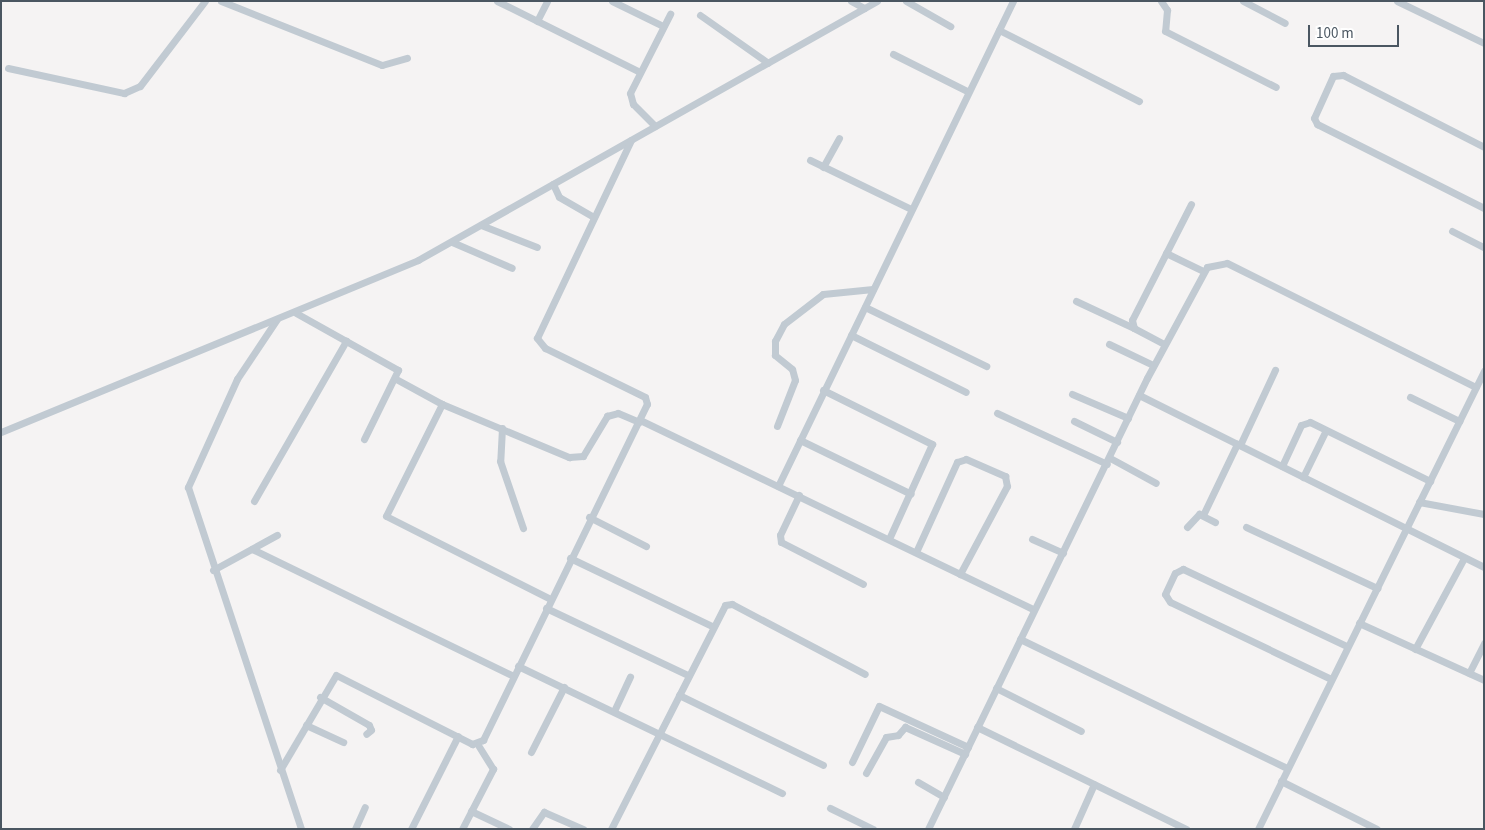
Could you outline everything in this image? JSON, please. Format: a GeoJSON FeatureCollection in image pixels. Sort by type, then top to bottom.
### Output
{"type":"FeatureCollection","features":[{"type":"Feature","properties":{"kind":"street"},"geometry":{"type":"LineString","coordinates":[[8,68],[124,93],[140,86],[205,1]]}},
{"type":"Feature","properties":{"kind":"street"},"geometry":{"type":"LineString","coordinates":[[221,1],[382,65],[407,58]]}},
{"type":"Feature","properties":{"kind":"street"},"geometry":{"type":"LineString","coordinates":[[496,1],[638,71]]}},
{"type":"Feature","properties":{"kind":"street"},"geometry":{"type":"LineString","coordinates":[[537,21],[547,1]]}},
{"type":"Feature","properties":{"kind":"street"},"geometry":{"type":"LineString","coordinates":[[612,1],[662,26]]}},
{"type":"Feature","properties":{"kind":"street"},"geometry":{"type":"LineString","coordinates":[[851,1],[864,8]]}},
{"type":"Feature","properties":{"kind":"street"},"geometry":{"type":"LineString","coordinates":[[1,432],[277,319],[296,313],[452,242],[877,1]]}},
{"type":"Feature","properties":{"kind":"street"},"geometry":{"type":"LineString","coordinates":[[906,1],[950,26]]}},
{"type":"Feature","properties":{"kind":"street"},"geometry":{"type":"LineString","coordinates":[[778,486],[967,91],[1013,1]]}},
{"type":"Feature","properties":{"kind":"street"},"geometry":{"type":"LineString","coordinates":[[1161,1],[1167,10],[1165,31],[1276,87]]}},
{"type":"Feature","properties":{"kind":"street"},"geometry":{"type":"LineString","coordinates":[[1243,1],[1285,23]]}},
{"type":"Feature","properties":{"kind":"street"},"geometry":{"type":"LineString","coordinates":[[1397,1],[1484,43]]}},
{"type":"Feature","properties":{"kind":"street"},"geometry":{"type":"LineString","coordinates":[[655,126],[630,98],[638,71],[670,14]]}},
{"type":"Feature","properties":{"kind":"street"},"geometry":{"type":"LineString","coordinates":[[700,15],[768,63]]}},
{"type":"Feature","properties":{"kind":"street"},"geometry":{"type":"LineString","coordinates":[[999,30],[1139,101]]}},
{"type":"Feature","properties":{"kind":"street"},"geometry":{"type":"LineString","coordinates":[[893,54],[967,91]]}},
{"type":"Feature","properties":{"kind":"street"},"geometry":{"type":"LineString","coordinates":[[1484,147],[1343,75],[1333,76],[1314,118],[1317,124],[1484,208]]}},
{"type":"Feature","properties":{"kind":"street"},"geometry":{"type":"LineString","coordinates":[[823,167],[839,138]]}},
{"type":"Feature","properties":{"kind":"street"},"geometry":{"type":"LineString","coordinates":[[478,745],[590,517],[640,421],[646,398],[545,348],[537,338],[630,140]]}},
{"type":"Feature","properties":{"kind":"street"},"geometry":{"type":"LineString","coordinates":[[810,160],[911,209]]}},
{"type":"Feature","properties":{"kind":"street"},"geometry":{"type":"LineString","coordinates":[[553,184],[559,197],[593,218]]}},
{"type":"Feature","properties":{"kind":"street"},"geometry":{"type":"LineString","coordinates":[[1134,328],[1132,320],[1191,204]]}},
{"type":"Feature","properties":{"kind":"street"},"geometry":{"type":"LineString","coordinates":[[481,225],[537,248]]}},
{"type":"Feature","properties":{"kind":"street"},"geometry":{"type":"LineString","coordinates":[[1452,231],[1484,247]]}},
{"type":"Feature","properties":{"kind":"street"},"geometry":{"type":"LineString","coordinates":[[452,242],[512,268]]}},
{"type":"Feature","properties":{"kind":"street"},"geometry":{"type":"LineString","coordinates":[[1166,253],[1203,271]]}},
{"type":"Feature","properties":{"kind":"street"},"geometry":{"type":"LineString","coordinates":[[928,829],[1153,365],[1203,271],[1216,261],[1227,263],[1476,386]]}},
{"type":"Feature","properties":{"kind":"street"},"geometry":{"type":"LineString","coordinates":[[777,426],[794,380],[792,369],[775,355],[776,340],[784,324],[823,294],[873,289]]}},
{"type":"Feature","properties":{"kind":"street"},"geometry":{"type":"LineString","coordinates":[[1076,301],[1164,344]]}},
{"type":"Feature","properties":{"kind":"street"},"geometry":{"type":"LineString","coordinates":[[864,307],[986,366]]}},
{"type":"Feature","properties":{"kind":"street"},"geometry":{"type":"LineString","coordinates":[[296,313],[398,370],[396,379],[364,439]]}},
{"type":"Feature","properties":{"kind":"street"},"geometry":{"type":"LineString","coordinates":[[277,319],[237,379],[190,478],[188,494],[301,829]]}},
{"type":"Feature","properties":{"kind":"street"},"geometry":{"type":"LineString","coordinates":[[851,335],[966,392]]}},
{"type":"Feature","properties":{"kind":"street"},"geometry":{"type":"LineString","coordinates":[[254,501],[346,341]]}},
{"type":"Feature","properties":{"kind":"street"},"geometry":{"type":"LineString","coordinates":[[1109,344],[1153,365]]}},
{"type":"Feature","properties":{"kind":"street"},"geometry":{"type":"LineString","coordinates":[[1203,515],[1275,370]]}},
{"type":"Feature","properties":{"kind":"street"},"geometry":{"type":"LineString","coordinates":[[1258,829],[1484,371]]}},
{"type":"Feature","properties":{"kind":"street"},"geometry":{"type":"LineString","coordinates":[[396,379],[442,404],[576,458],[588,451],[606,416],[623,414],[799,495],[1034,610]]}},
{"type":"Feature","properties":{"kind":"street"},"geometry":{"type":"LineString","coordinates":[[823,390],[928,440],[932,450],[889,539]]}},
{"type":"Feature","properties":{"kind":"street"},"geometry":{"type":"LineString","coordinates":[[1072,394],[1128,418]]}},
{"type":"Feature","properties":{"kind":"street"},"geometry":{"type":"LineString","coordinates":[[1139,395],[1484,567]]}},
{"type":"Feature","properties":{"kind":"street"},"geometry":{"type":"LineString","coordinates":[[1410,397],[1459,421]]}},
{"type":"Feature","properties":{"kind":"street"},"geometry":{"type":"LineString","coordinates":[[442,404],[386,516],[550,599]]}},
{"type":"Feature","properties":{"kind":"street"},"geometry":{"type":"LineString","coordinates":[[997,413],[1156,483]]}},
{"type":"Feature","properties":{"kind":"street"},"geometry":{"type":"LineString","coordinates":[[1074,421],[1117,442]]}},
{"type":"Feature","properties":{"kind":"street"},"geometry":{"type":"LineString","coordinates":[[1282,466],[1301,424],[1310,422],[1430,481]]}},
{"type":"Feature","properties":{"kind":"street"},"geometry":{"type":"LineString","coordinates":[[502,428],[500,461],[523,528]]}},
{"type":"Feature","properties":{"kind":"street"},"geometry":{"type":"LineString","coordinates":[[1303,476],[1326,430]]}},
{"type":"Feature","properties":{"kind":"street"},"geometry":{"type":"LineString","coordinates":[[800,440],[911,494]]}},
{"type":"Feature","properties":{"kind":"street"},"geometry":{"type":"LineString","coordinates":[[916,552],[961,460],[1005,476],[1007,486],[960,574]]}},
{"type":"Feature","properties":{"kind":"street"},"geometry":{"type":"LineString","coordinates":[[799,495],[780,535],[781,542],[863,584]]}},
{"type":"Feature","properties":{"kind":"street"},"geometry":{"type":"LineString","coordinates":[[1419,502],[1484,514]]}},
{"type":"Feature","properties":{"kind":"street"},"geometry":{"type":"LineString","coordinates":[[1187,527],[1195,516],[1203,515],[1215,522]]}},
{"type":"Feature","properties":{"kind":"street"},"geometry":{"type":"LineString","coordinates":[[590,517],[646,546]]}},
{"type":"Feature","properties":{"kind":"street"},"geometry":{"type":"LineString","coordinates":[[1246,527],[1377,588]]}},
{"type":"Feature","properties":{"kind":"street"},"geometry":{"type":"LineString","coordinates":[[213,570],[277,535]]}},
{"type":"Feature","properties":{"kind":"street"},"geometry":{"type":"LineString","coordinates":[[1032,539],[1063,553]]}},
{"type":"Feature","properties":{"kind":"street"},"geometry":{"type":"LineString","coordinates":[[252,549],[513,676]]}},
{"type":"Feature","properties":{"kind":"street"},"geometry":{"type":"LineString","coordinates":[[570,558],[712,626]]}},
{"type":"Feature","properties":{"kind":"street"},"geometry":{"type":"LineString","coordinates":[[1416,649],[1464,558]]}},
{"type":"Feature","properties":{"kind":"street"},"geometry":{"type":"LineString","coordinates":[[1331,679],[1170,602],[1165,594],[1175,573],[1183,569],[1347,646]]}},
{"type":"Feature","properties":{"kind":"street"},"geometry":{"type":"LineString","coordinates":[[611,829],[661,734],[721,608],[732,604],[865,674]]}},
{"type":"Feature","properties":{"kind":"street"},"geometry":{"type":"LineString","coordinates":[[546,608],[688,674]]}},
{"type":"Feature","properties":{"kind":"street"},"geometry":{"type":"LineString","coordinates":[[1359,622],[1484,680]]}},
{"type":"Feature","properties":{"kind":"street"},"geometry":{"type":"LineString","coordinates":[[1020,639],[1287,768]]}},
{"type":"Feature","properties":{"kind":"street"},"geometry":{"type":"LineString","coordinates":[[1469,673],[1484,643]]}},
{"type":"Feature","properties":{"kind":"street"},"geometry":{"type":"LineString","coordinates":[[518,666],[782,793]]}},
{"type":"Feature","properties":{"kind":"street"},"geometry":{"type":"LineString","coordinates":[[280,770],[330,680],[339,675],[478,745],[493,769],[462,829]]}},
{"type":"Feature","properties":{"kind":"street"},"geometry":{"type":"LineString","coordinates":[[614,711],[630,676]]}},
{"type":"Feature","properties":{"kind":"street"},"geometry":{"type":"LineString","coordinates":[[531,752],[564,687]]}},
{"type":"Feature","properties":{"kind":"street"},"geometry":{"type":"LineString","coordinates":[[996,688],[1081,731]]}},
{"type":"Feature","properties":{"kind":"street"},"geometry":{"type":"LineString","coordinates":[[679,695],[823,765]]}},
{"type":"Feature","properties":{"kind":"street"},"geometry":{"type":"LineString","coordinates":[[320,697],[369,725],[371,730],[366,734]]}},
{"type":"Feature","properties":{"kind":"street"},"geometry":{"type":"LineString","coordinates":[[852,762],[879,706],[968,747]]}},
{"type":"Feature","properties":{"kind":"street"},"geometry":{"type":"LineString","coordinates":[[306,725],[343,742]]}},
{"type":"Feature","properties":{"kind":"street"},"geometry":{"type":"LineString","coordinates":[[866,773],[886,737],[898,735],[905,727],[965,754]]}},
{"type":"Feature","properties":{"kind":"street"},"geometry":{"type":"LineString","coordinates":[[977,727],[1186,829]]}},
{"type":"Feature","properties":{"kind":"street"},"geometry":{"type":"LineString","coordinates":[[411,829],[458,736]]}},
{"type":"Feature","properties":{"kind":"street"},"geometry":{"type":"LineString","coordinates":[[1281,781],[1378,829]]}},
{"type":"Feature","properties":{"kind":"street"},"geometry":{"type":"LineString","coordinates":[[918,782],[944,797]]}},
{"type":"Feature","properties":{"kind":"street"},"geometry":{"type":"LineString","coordinates":[[1074,829],[1094,784]]}},
{"type":"Feature","properties":{"kind":"street"},"geometry":{"type":"LineString","coordinates":[[355,829],[365,807]]}},
{"type":"Feature","properties":{"kind":"street"},"geometry":{"type":"LineString","coordinates":[[830,808],[873,829]]}},
{"type":"Feature","properties":{"kind":"street"},"geometry":{"type":"LineString","coordinates":[[471,811],[509,829]]}},
{"type":"Feature","properties":{"kind":"street"},"geometry":{"type":"LineString","coordinates":[[532,829],[544,812],[583,829]]}}]}
